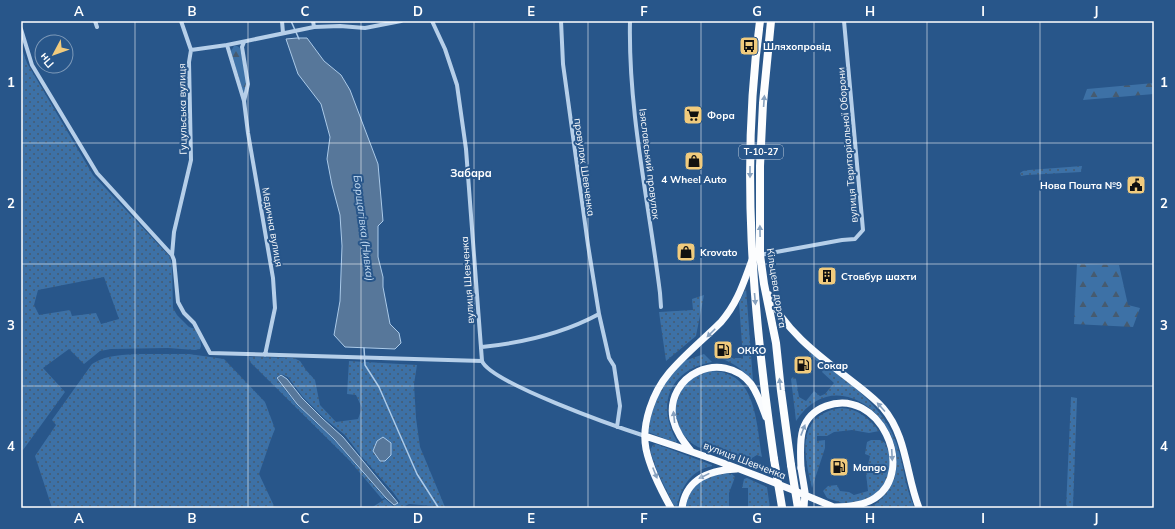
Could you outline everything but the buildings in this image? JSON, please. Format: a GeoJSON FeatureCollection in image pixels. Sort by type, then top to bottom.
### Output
{"type":"FeatureCollection","features":[{"type":"Feature","properties":{"kind":"highway","name":"Кільцева дорога"},"geometry":{"type":"LineString","coordinates":[[760,21],[753,89],[750,156],[752,260],[769,426],[782,507]]}},
{"type":"Feature","properties":{"kind":"highway","name":"Кільцева дорога"},"geometry":{"type":"LineString","coordinates":[[771,21],[763,103],[759,212],[760,255],[764,284],[776,343],[791,465],[798,508]]}},
{"type":"Feature","properties":{"kind":"main road"},"geometry":{"type":"LineString","coordinates":[[671,508],[646,450],[646,422],[663,380],[677,364],[712,332],[736,303],[752,260]]}},
{"type":"Feature","properties":{"kind":"main road"},"geometry":{"type":"LineString","coordinates":[[764,284],[773,305],[784,322],[883,408],[894,425],[902,442],[912,486],[919,508]]}},
{"type":"Feature","properties":{"kind":"main road"},"geometry":{"type":"LineString","coordinates":[[691,451],[682,440],[678,432],[673,418],[674,406],[675,399],[682,383],[694,373],[702,370],[725,367],[743,377],[751,384],[760,401],[769,426]]}},
{"type":"Feature","properties":{"kind":"main road"},"geometry":{"type":"LineString","coordinates":[[804,508],[805,492],[801,468],[801,434],[808,419],[822,408],[832,404],[852,404],[868,412],[878,422],[887,435],[892,448],[892,470],[887,484],[879,495],[866,502],[853,506],[835,508]]}},
{"type":"Feature","properties":{"kind":"main road","name":"вулиця Шевченка"},"geometry":{"type":"LineString","coordinates":[[645,436],[741,469],[802,493],[835,508]]}},
{"type":"Feature","properties":{"kind":"main road"},"geometry":{"type":"LineString","coordinates":[[682,508],[687,492],[698,479],[723,469],[741,469]]}},
{"type":"Feature","properties":{"kind":"street"},"geometry":{"type":"LineString","coordinates":[[96,21],[97,27]]}},
{"type":"Feature","properties":{"kind":"street","name":"Гуцульська вулиця"},"geometry":{"type":"LineString","coordinates":[[181,21],[191,50],[189,62],[191,160],[174,232],[172,254],[174,260],[178,302],[184,313],[194,323],[210,353],[265,355]]}},
{"type":"Feature","properties":{"kind":"street"},"geometry":{"type":"LineString","coordinates":[[282,21],[283,33]]}},
{"type":"Feature","properties":{"kind":"street"},"geometry":{"type":"LineString","coordinates":[[313,21],[314,27]]}},
{"type":"Feature","properties":{"kind":"street"},"geometry":{"type":"LineString","coordinates":[[191,50],[244,42],[314,27],[340,26],[365,28],[401,21]]}},
{"type":"Feature","properties":{"kind":"street","name":"вулиця Шевченка"},"geometry":{"type":"LineString","coordinates":[[432,21],[445,49],[457,85],[466,149],[482,361],[484,365],[492,372],[522,389],[617,427],[645,436]]}},
{"type":"Feature","properties":{"kind":"street","name":"провулок Шевченка"},"geometry":{"type":"LineString","coordinates":[[561,21],[563,64],[588,245],[599,314],[609,358],[614,366],[620,406],[617,427]]}},
{"type":"Feature","properties":{"kind":"street","name":"Ізяславський провулок"},"geometry":{"type":"LineString","coordinates":[[630,21],[632,86],[642,169],[659,280],[661,308]]}},
{"type":"Feature","properties":{"kind":"street","name":"вулиця Територіальної Оборони"},"geometry":{"type":"LineString","coordinates":[[760,255],[855,239],[863,230],[844,21]]}},
{"type":"Feature","properties":{"kind":"street"},"geometry":{"type":"LineString","coordinates":[[21,30],[32,65],[97,173],[172,254]]}},
{"type":"Feature","properties":{"kind":"street","name":"Медична вулиця"},"geometry":{"type":"LineString","coordinates":[[244,42],[242,47],[248,84],[244,102]]}},
{"type":"Feature","properties":{"kind":"street","name":"Медична вулиця"},"geometry":{"type":"LineString","coordinates":[[227,45],[244,102],[273,278],[274,308],[265,355]]}},
{"type":"Feature","properties":{"kind":"street"},"geometry":{"type":"LineString","coordinates":[[482,347],[498,346],[541,336],[599,314]]}},
{"type":"Feature","properties":{"kind":"street"},"geometry":{"type":"LineString","coordinates":[[265,355],[482,361]]}},
{"type":"Feature","properties":{"kind":"green space"},"geometry":{"type":"Polygon","coordinates":[[[21,46],[27,63],[93,175],[170,257],[172,266],[173,308],[177,315],[189,327],[195,329],[200,338],[201,346],[200,349],[195,350],[168,348],[111,349],[100,351],[84,364],[69,349],[43,368],[65,392],[23,450],[21,443],[21,46]],[[104,277],[38,290],[34,305],[39,315],[70,310],[72,316],[96,313],[101,324],[119,319],[104,277]]]}},
{"type":"Feature","properties":{"kind":"green space"},"geometry":{"type":"Polygon","coordinates":[[[234,46],[240,48],[247,84],[244,95],[231,51],[234,46]]]}},
{"type":"Feature","properties":{"kind":"green space"},"geometry":{"type":"Polygon","coordinates":[[[1154,83],[1154,94],[1083,100],[1087,89],[1154,83]]]}},
{"type":"Feature","properties":{"kind":"green space"},"geometry":{"type":"Polygon","coordinates":[[[1082,166],[1081,172],[1021,176],[1020,173],[1029,170],[1082,166]]]}},
{"type":"Feature","properties":{"kind":"green space"},"geometry":{"type":"Polygon","coordinates":[[[1077,264],[1119,265],[1128,305],[1140,308],[1133,327],[1074,324],[1077,264]]]}},
{"type":"Feature","properties":{"kind":"green space"},"geometry":{"type":"Polygon","coordinates":[[[746,288],[753,381],[738,367],[720,358],[743,358],[739,303],[746,288]]]}},
{"type":"Feature","properties":{"kind":"green space"},"geometry":{"type":"Polygon","coordinates":[[[704,295],[696,336],[666,361],[659,312],[693,310],[692,299],[704,295]]]}},
{"type":"Feature","properties":{"kind":"green space"},"geometry":{"type":"Polygon","coordinates":[[[809,351],[834,370],[868,400],[887,423],[897,444],[908,490],[915,508],[870,508],[890,487],[897,463],[892,439],[880,418],[861,402],[839,396],[817,401],[796,421],[791,379],[793,377],[796,379],[799,397],[806,401],[814,391],[820,396],[825,394],[834,383],[822,372],[823,370],[819,366],[819,363],[809,354],[809,351]]]}},
{"type":"Feature","properties":{"kind":"green space"},"geometry":{"type":"Polygon","coordinates":[[[141,354],[189,354],[224,359],[265,402],[275,429],[259,474],[275,508],[52,508],[35,456],[56,425],[52,420],[92,364],[104,358],[141,354]]]}},
{"type":"Feature","properties":{"kind":"green space"},"geometry":{"type":"Polygon","coordinates":[[[704,354],[712,362],[697,366],[685,373],[676,381],[670,391],[668,415],[671,428],[677,441],[676,443],[648,432],[651,413],[656,398],[666,380],[684,361],[704,354]]]}},
{"type":"Feature","properties":{"kind":"green space"},"geometry":{"type":"Polygon","coordinates":[[[249,357],[294,358],[300,361],[315,380],[320,405],[336,422],[358,419],[362,408],[356,395],[347,394],[349,361],[417,365],[414,384],[416,418],[420,447],[445,507],[409,504],[401,508],[371,508],[385,499],[393,506],[400,502],[345,435],[324,418],[303,397],[288,377],[281,374],[276,378],[296,404],[333,439],[385,498],[382,499],[349,460],[250,362],[249,357]]]}},
{"type":"Feature","properties":{"kind":"green space"},"geometry":{"type":"Polygon","coordinates":[[[712,371],[723,372],[736,378],[744,386],[749,396],[757,421],[762,457],[757,455],[752,458],[753,467],[698,447],[683,434],[679,426],[676,417],[676,407],[682,389],[694,377],[712,371]]]}},
{"type":"Feature","properties":{"kind":"green space"},"geometry":{"type":"Polygon","coordinates":[[[1071,397],[1077,398],[1073,508],[1066,508],[1071,397]]]}},
{"type":"Feature","properties":{"kind":"green space"},"geometry":{"type":"Polygon","coordinates":[[[846,408],[857,412],[871,422],[879,431],[869,433],[852,430],[834,432],[827,436],[817,436],[817,441],[825,440],[825,448],[812,488],[805,450],[809,428],[816,419],[826,412],[846,408]]]}},
{"type":"Feature","properties":{"kind":"green space"},"geometry":{"type":"Polygon","coordinates":[[[871,440],[880,440],[885,443],[891,459],[888,480],[871,498],[853,504],[842,503],[827,498],[823,491],[828,486],[837,485],[840,491],[849,492],[854,495],[868,491],[866,474],[870,456],[865,454],[867,442],[871,440]]]}},
{"type":"Feature","properties":{"kind":"green space"},"geometry":{"type":"Polygon","coordinates":[[[656,444],[712,465],[698,471],[692,476],[684,487],[677,508],[675,508],[657,471],[650,450],[653,445],[656,444]]]}},
{"type":"Feature","properties":{"kind":"green space"},"geometry":{"type":"Polygon","coordinates":[[[726,473],[732,474],[735,477],[729,493],[729,508],[685,508],[690,493],[699,483],[711,476],[726,473]]]}},
{"type":"Feature","properties":{"kind":"green space"},"geometry":{"type":"Polygon","coordinates":[[[747,478],[767,487],[770,508],[748,508],[748,488],[742,488],[744,479],[747,478]]]}},
{"type":"Feature","properties":{"kind":"water"},"geometry":{"type":"Polygon","coordinates":[[[307,38],[324,61],[341,75],[350,90],[378,164],[383,221],[378,226],[378,257],[383,277],[383,287],[390,324],[399,333],[401,343],[395,349],[345,347],[334,335],[340,301],[342,246],[340,215],[327,159],[330,137],[321,104],[298,74],[286,39],[307,38]]]}},
{"type":"Feature","properties":{"kind":"water"},"geometry":{"type":"Polygon","coordinates":[[[281,375],[287,379],[302,398],[323,419],[343,437],[398,503],[394,505],[386,498],[334,439],[297,404],[277,378],[281,375]]]}},
{"type":"Feature","properties":{"kind":"water"},"geometry":{"type":"Polygon","coordinates":[[[383,437],[391,443],[391,455],[385,461],[380,461],[373,451],[377,441],[383,437]]]}},
{"type":"Feature","properties":{"kind":"waterway","name":"Борщагівка (Нивка)"},"geometry":{"type":"LineString","coordinates":[[291,21],[299,39]]}},
{"type":"Feature","properties":{"kind":"waterway","name":"Борщагівка (Нивка)"},"geometry":{"type":"LineString","coordinates":[[364,348],[365,365],[379,387],[417,474],[438,507]]}},
{"type":"Feature","properties":{"kind":"place","name":"Шляхопровід"},"geometry":{"type":"Point","coordinates":[749,46]}},
{"type":"Feature","properties":{"kind":"place","name":"Фора"},"geometry":{"type":"Point","coordinates":[693,115]}},
{"type":"Feature","properties":{"kind":"place","name":"4 Wheel Auto"},"geometry":{"type":"Point","coordinates":[694,161]}},
{"type":"Feature","properties":{"kind":"place","name":"Нова Пошта №9"},"geometry":{"type":"Point","coordinates":[1136,185]}},
{"type":"Feature","properties":{"kind":"place","name":"Krovato"},"geometry":{"type":"Point","coordinates":[686,252]}},
{"type":"Feature","properties":{"kind":"place","name":"Стовбур шахти"},"geometry":{"type":"Point","coordinates":[827,276]}},
{"type":"Feature","properties":{"kind":"place","name":"ОККО"},"geometry":{"type":"Point","coordinates":[723,350]}},
{"type":"Feature","properties":{"kind":"place","name":"Сокар"},"geometry":{"type":"Point","coordinates":[803,365]}},
{"type":"Feature","properties":{"kind":"place","name":"Mango"},"geometry":{"type":"Point","coordinates":[839,467]}},
{"type":"Feature","properties":{"kind":"district","name":"Забара"},"geometry":{"type":"Point","coordinates":[471,173]}}]}
